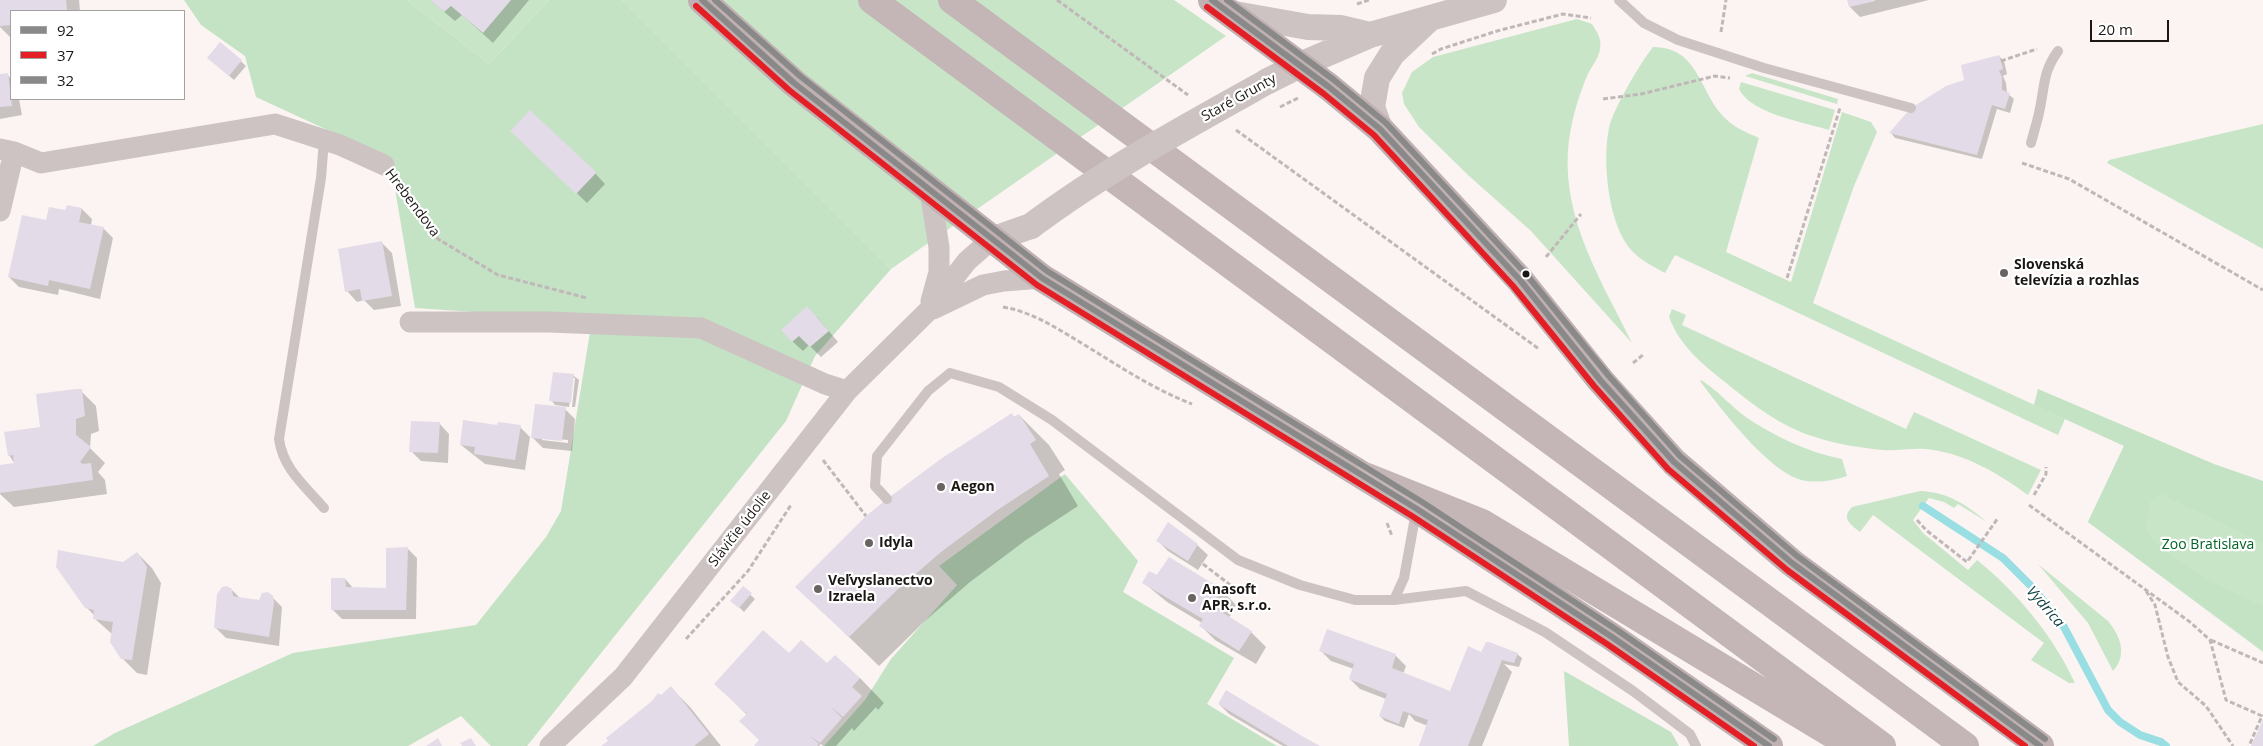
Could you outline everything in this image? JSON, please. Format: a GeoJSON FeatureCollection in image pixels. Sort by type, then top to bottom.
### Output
{"type":"FeatureCollection","features":[{"type":"Feature","properties":{"kind":"highway"},"geometry":{"type":"LineString","coordinates":[[872,0],[1882,746]]}},
{"type":"Feature","properties":{"kind":"highway"},"geometry":{"type":"LineString","coordinates":[[952,0],[1965,746]]}},
{"type":"Feature","properties":{"kind":"highway"},"geometry":{"type":"LineString","coordinates":[[1367,478],[1482,523],[1852,746]]}},
{"type":"Feature","properties":{"kind":"main road"},"geometry":{"type":"LineString","coordinates":[[702,0],[794,83],[991,240],[1042,278],[1416,509],[1612,637],[1769,746]]}},
{"type":"Feature","properties":{"kind":"main road"},"geometry":{"type":"LineString","coordinates":[[1220,6],[1300,65],[1380,129],[1520,280],[1601,381],[1674,462],[1792,562],[2040,746]]}},
{"type":"Feature","properties":{"kind":"street","name":"Staré Grunty"},"geometry":{"type":"LineString","coordinates":[[991,240],[1031,226],[1076,192],[1137,154],[1300,65],[1370,35],[1494,0]]}},
{"type":"Feature","properties":{"kind":"street"},"geometry":{"type":"LineString","coordinates":[[1220,6],[1308,27],[1340,28],[1370,35]]}},
{"type":"Feature","properties":{"kind":"street"},"geometry":{"type":"LineString","coordinates":[[1380,129],[1372,107],[1377,78],[1392,54],[1431,17]]}},
{"type":"Feature","properties":{"kind":"street","name":"Hrebendova"},"geometry":{"type":"LineString","coordinates":[[0,211],[7,150],[41,162],[275,124],[324,140],[384,166]]}},
{"type":"Feature","properties":{"kind":"street","name":"Slávičie údolie"},"geometry":{"type":"LineString","coordinates":[[928,311],[939,272],[939,247],[930,191]]}},
{"type":"Feature","properties":{"kind":"street","name":"Staré Grunty"},"geometry":{"type":"LineString","coordinates":[[1013,256],[1031,226]]}},
{"type":"Feature","properties":{"kind":"street","name":"Slávičie údolie"},"geometry":{"type":"LineString","coordinates":[[550,746],[622,677],[848,391],[928,311],[967,261],[991,240]]}},
{"type":"Feature","properties":{"kind":"street","name":"Slávičie údolie"},"geometry":{"type":"LineString","coordinates":[[983,285],[1013,256]]}},
{"type":"Feature","properties":{"kind":"street","name":"Slávičie údolie"},"geometry":{"type":"LineString","coordinates":[[928,311],[983,285],[1042,278]]}},
{"type":"Feature","properties":{"kind":"street"},"geometry":{"type":"LineString","coordinates":[[410,322],[549,322],[701,328],[825,384],[848,391]]}},
{"type":"Feature","properties":{"kind":"lane"},"geometry":{"type":"LineString","coordinates":[[1619,0],[1644,23],[1678,40],[1764,68],[1910,108]]}},
{"type":"Feature","properties":{"kind":"lane"},"geometry":{"type":"LineString","coordinates":[[2031,143],[2040,106],[2043,80],[2048,65],[2058,51]]}},
{"type":"Feature","properties":{"kind":"lane"},"geometry":{"type":"LineString","coordinates":[[324,140],[321,178],[279,439],[281,453],[286,465],[324,508]]}},
{"type":"Feature","properties":{"kind":"lane"},"geometry":{"type":"LineString","coordinates":[[887,499],[875,486],[877,456],[928,391],[950,373],[999,387],[1052,420],[1238,560],[1300,585],[1355,600],[1394,600],[1466,590],[1545,632],[1625,686],[1690,734],[1696,746]]}},
{"type":"Feature","properties":{"kind":"lane"},"geometry":{"type":"LineString","coordinates":[[1394,600],[1404,578],[1416,509]]}},
{"type":"Feature","properties":{"kind":"path"},"geometry":{"type":"LineString","coordinates":[[1057,0],[1192,98]]}},
{"type":"Feature","properties":{"kind":"path"},"geometry":{"type":"LineString","coordinates":[[1721,32],[1726,0]]}},
{"type":"Feature","properties":{"kind":"path"},"geometry":{"type":"LineString","coordinates":[[1426,58],[1441,49],[1562,14],[1591,18]]}},
{"type":"Feature","properties":{"kind":"path"},"geometry":{"type":"LineString","coordinates":[[2001,61],[2044,48],[2058,51]]}},
{"type":"Feature","properties":{"kind":"path"},"geometry":{"type":"LineString","coordinates":[[1603,99],[1641,94],[1714,76]]}},
{"type":"Feature","properties":{"kind":"path"},"geometry":{"type":"LineString","coordinates":[[1787,278],[1840,108]]}},
{"type":"Feature","properties":{"kind":"path"},"geometry":{"type":"LineString","coordinates":[[1232,127],[1543,352]]}},
{"type":"Feature","properties":{"kind":"path"},"geometry":{"type":"LineString","coordinates":[[2022,163],[2069,179],[2263,290]]}},
{"type":"Feature","properties":{"kind":"path","name":"Hrebendova"},"geometry":{"type":"LineString","coordinates":[[384,166],[438,239],[498,275],[592,299]]}},
{"type":"Feature","properties":{"kind":"path"},"geometry":{"type":"LineString","coordinates":[[1546,257],[1581,214]]}},
{"type":"Feature","properties":{"kind":"path"},"geometry":{"type":"LineString","coordinates":[[1015,309],[1042,320],[1164,394],[1199,407]]}},
{"type":"Feature","properties":{"kind":"path"},"geometry":{"type":"LineString","coordinates":[[1633,363],[1644,354]]}},
{"type":"Feature","properties":{"kind":"path"},"geometry":{"type":"LineString","coordinates":[[821,457],[866,516]]}},
{"type":"Feature","properties":{"kind":"path"},"geometry":{"type":"LineString","coordinates":[[2034,495],[2046,474],[2046,467]]}},
{"type":"Feature","properties":{"kind":"path"},"geometry":{"type":"LineString","coordinates":[[2029,505],[2144,588],[2210,640],[2263,663]]}},
{"type":"Feature","properties":{"kind":"path"},"geometry":{"type":"LineString","coordinates":[[1383,514],[1394,540]]}},
{"type":"Feature","properties":{"kind":"path"},"geometry":{"type":"LineString","coordinates":[[1918,520],[1926,530],[1966,562],[1998,518]]}},
{"type":"Feature","properties":{"kind":"path"},"geometry":{"type":"LineString","coordinates":[[1203,564],[1242,594]]}},
{"type":"Feature","properties":{"kind":"path"},"geometry":{"type":"LineString","coordinates":[[2144,588],[2155,605],[2168,657],[2178,682],[2206,706],[2233,746]]}},
{"type":"Feature","properties":{"kind":"path"},"geometry":{"type":"LineString","coordinates":[[2210,640],[2226,700],[2262,716],[2249,746]]}},
{"type":"Feature","properties":{"kind":"green space"},"geometry":{"type":"Polygon","coordinates":[[[184,0],[407,0],[489,64],[549,0],[622,0],[891,269],[815,356],[786,421],[527,746],[491,746],[461,716],[408,746],[93,746],[115,733],[293,653],[476,625],[546,537],[561,511],[592,320],[415,308],[390,159],[256,97],[245,56],[201,25],[184,0]]]}},
{"type":"Feature","properties":{"kind":"green space"},"geometry":{"type":"Polygon","coordinates":[[[407,0],[549,0],[489,64],[407,0]]]}},
{"type":"Feature","properties":{"kind":"green space"},"geometry":{"type":"Polygon","coordinates":[[[622,0],[1174,0],[1226,36],[891,269],[622,0]]]}},
{"type":"Feature","properties":{"kind":"green space"},"geometry":{"type":"Polygon","coordinates":[[[1577,19],[1592,24],[1599,36],[1600,45],[1598,56],[1580,94],[1570,131],[1568,176],[1572,202],[1578,226],[1597,274],[1632,343],[1531,231],[1468,175],[1419,127],[1404,104],[1402,93],[1412,72],[1433,57],[1577,19]]]}},
{"type":"Feature","properties":{"kind":"green space"},"geometry":{"type":"Polygon","coordinates":[[[1653,47],[1669,49],[1690,63],[1717,109],[1726,119],[1737,128],[1759,138],[1726,252],[1791,282],[1842,112],[1871,122],[1877,132],[1854,186],[1813,303],[2065,419],[2058,435],[1675,255],[1665,273],[1633,252],[1618,227],[1613,210],[1607,175],[1607,142],[1609,128],[1616,109],[1635,74],[1653,47]]]}},
{"type":"Feature","properties":{"kind":"green space"},"geometry":{"type":"Polygon","coordinates":[[[1752,73],[1838,99],[1837,104],[1745,76],[1752,73]]]}},
{"type":"Feature","properties":{"kind":"green space"},"geometry":{"type":"Polygon","coordinates":[[[1741,82],[1835,110],[1829,130],[1779,116],[1755,105],[1745,98],[1739,89],[1741,82]]]}},
{"type":"Feature","properties":{"kind":"green space"},"geometry":{"type":"Polygon","coordinates":[[[2263,124],[2263,249],[2107,163],[2109,160],[2263,124]]]}},
{"type":"Feature","properties":{"kind":"green space"},"geometry":{"type":"Polygon","coordinates":[[[1672,309],[1686,315],[1682,325],[1906,429],[1914,412],[2041,470],[2028,495],[1992,472],[1952,454],[1925,449],[1888,450],[1857,447],[1831,442],[1802,433],[1756,406],[1700,361],[1679,337],[1669,317],[1672,309]]]}},
{"type":"Feature","properties":{"kind":"green space"},"geometry":{"type":"Polygon","coordinates":[[[1701,380],[1743,415],[1766,430],[1803,448],[1842,459],[1847,476],[1817,482],[1798,479],[1785,472],[1772,463],[1744,436],[1709,393],[1701,380]]]}},
{"type":"Feature","properties":{"kind":"green space","name":"Zoo Bratislava"},"geometry":{"type":"Polygon","coordinates":[[[2038,389],[2214,464],[2263,481],[2263,543],[2161,494],[2150,501],[2145,530],[2155,542],[2183,564],[2215,583],[2263,606],[2263,650],[2088,522],[2124,446],[2034,405],[2038,389]]]}},
{"type":"Feature","properties":{"kind":"green space","name":"Zoo Bratislava"},"geometry":{"type":"Polygon","coordinates":[[[2124,446],[2263,511],[2263,652],[2088,522],[2124,446]]]}},
{"type":"Feature","properties":{"kind":"green space"},"geometry":{"type":"Polygon","coordinates":[[[1065,474],[1138,561],[1123,592],[1234,658],[1207,704],[1277,746],[824,746],[865,700],[891,659],[957,585],[939,566],[1065,474]]]}},
{"type":"Feature","properties":{"kind":"green space"},"geometry":{"type":"Polygon","coordinates":[[[1920,491],[1939,494],[1956,500],[1987,522],[1958,504],[1954,508],[1944,502],[1929,498],[1913,520],[1923,533],[1968,570],[1977,560],[2006,586],[2045,632],[2075,683],[2069,683],[2031,660],[2044,643],[1873,515],[1860,532],[1848,521],[1847,514],[1852,507],[1920,491]]]}},
{"type":"Feature","properties":{"kind":"green space"},"geometry":{"type":"Polygon","coordinates":[[[2038,564],[2108,621],[2116,632],[2121,645],[2121,652],[2118,665],[2113,671],[2088,623],[2038,564]]]}},
{"type":"Feature","properties":{"kind":"green space"},"geometry":{"type":"Polygon","coordinates":[[[1564,671],[1671,732],[1679,746],[1569,746],[1564,671]]]}},
{"type":"Feature","properties":{"kind":"building"},"geometry":{"type":"Polygon","coordinates":[[[0,0],[66,0],[67,10],[10,10],[10,25],[0,26],[0,0]]]}},
{"type":"Feature","properties":{"kind":"building"},"geometry":{"type":"Polygon","coordinates":[[[430,0],[511,0],[483,33],[451,6],[444,12],[430,0]]]}},
{"type":"Feature","properties":{"kind":"building"},"geometry":{"type":"Polygon","coordinates":[[[1847,0],[1875,0],[1875,1],[1849,7],[1847,0]]]}},
{"type":"Feature","properties":{"kind":"building"},"geometry":{"type":"Polygon","coordinates":[[[220,42],[242,60],[229,76],[207,58],[220,42]]]}},
{"type":"Feature","properties":{"kind":"building"},"geometry":{"type":"Polygon","coordinates":[[[1999,55],[2003,69],[1999,71],[2002,77],[2002,90],[2010,93],[2005,109],[1992,105],[1977,155],[1889,133],[1911,108],[1946,86],[1964,80],[1961,65],[1999,55]]]}},
{"type":"Feature","properties":{"kind":"building"},"geometry":{"type":"Polygon","coordinates":[[[8,73],[12,106],[0,107],[0,74],[8,73]]]}},
{"type":"Feature","properties":{"kind":"building"},"geometry":{"type":"Polygon","coordinates":[[[530,110],[595,171],[596,173],[576,194],[510,131],[530,110]]]}},
{"type":"Feature","properties":{"kind":"building"},"geometry":{"type":"Polygon","coordinates":[[[67,205],[82,208],[79,222],[104,227],[90,289],[49,280],[48,286],[8,277],[22,215],[46,220],[49,207],[65,210],[67,205]]]}},
{"type":"Feature","properties":{"kind":"building"},"geometry":{"type":"Polygon","coordinates":[[[382,241],[392,296],[362,301],[360,289],[345,292],[338,249],[382,241]]]}},
{"type":"Feature","properties":{"kind":"building"},"geometry":{"type":"Polygon","coordinates":[[[807,306],[829,331],[810,347],[799,336],[792,342],[781,330],[807,306]]]}},
{"type":"Feature","properties":{"kind":"building"},"geometry":{"type":"Polygon","coordinates":[[[553,372],[574,374],[571,403],[549,401],[553,372]]]}},
{"type":"Feature","properties":{"kind":"building"},"geometry":{"type":"Polygon","coordinates":[[[82,389],[85,416],[76,419],[76,435],[91,447],[80,462],[83,464],[91,463],[93,480],[0,493],[0,465],[14,463],[13,455],[8,456],[4,432],[40,427],[36,394],[82,389]]]}},
{"type":"Feature","properties":{"kind":"building"},"geometry":{"type":"Polygon","coordinates":[[[535,404],[566,407],[562,441],[531,438],[535,404]]]}},
{"type":"Feature","properties":{"kind":"building"},"geometry":{"type":"Polygon","coordinates":[[[1012,413],[1013,417],[1019,414],[1036,440],[1030,444],[1049,476],[996,511],[941,552],[897,590],[849,637],[795,587],[866,516],[887,499],[942,458],[1012,413]]]}},
{"type":"Feature","properties":{"kind":"building"},"geometry":{"type":"Polygon","coordinates":[[[463,420],[497,425],[498,422],[521,425],[515,460],[474,454],[475,447],[460,445],[463,420]]]}},
{"type":"Feature","properties":{"kind":"building"},"geometry":{"type":"Polygon","coordinates":[[[411,421],[440,422],[438,453],[409,452],[411,421]]]}},
{"type":"Feature","properties":{"kind":"building"},"geometry":{"type":"Polygon","coordinates":[[[1168,522],[1198,544],[1188,561],[1156,541],[1168,522]]]}},
{"type":"Feature","properties":{"kind":"building"},"geometry":{"type":"Polygon","coordinates":[[[408,547],[406,610],[331,610],[331,578],[345,578],[346,587],[386,588],[386,548],[408,547]]]}},
{"type":"Feature","properties":{"kind":"building"},"geometry":{"type":"Polygon","coordinates":[[[58,550],[123,562],[137,552],[147,567],[132,660],[121,659],[110,642],[113,622],[93,619],[94,610],[85,608],[56,567],[58,550]]]}},
{"type":"Feature","properties":{"kind":"building","name":"Anasoft APR, s.r.o."},"geometry":{"type":"Polygon","coordinates":[[[1169,557],[1222,589],[1212,606],[1252,631],[1239,651],[1199,626],[1203,619],[1142,583],[1149,571],[1157,575],[1169,557]]]}},
{"type":"Feature","properties":{"kind":"building"},"geometry":{"type":"Polygon","coordinates":[[[227,586],[232,589],[233,596],[259,600],[262,593],[268,592],[273,596],[274,603],[269,637],[214,628],[217,594],[222,587],[227,586]]]}},
{"type":"Feature","properties":{"kind":"building"},"geometry":{"type":"Polygon","coordinates":[[[743,586],[752,593],[739,608],[730,601],[743,586]]]}},
{"type":"Feature","properties":{"kind":"building"},"geometry":{"type":"Polygon","coordinates":[[[1327,629],[1396,654],[1392,668],[1450,691],[1468,646],[1481,652],[1486,642],[1489,642],[1518,653],[1514,663],[1502,660],[1468,746],[1419,746],[1428,720],[1403,711],[1399,724],[1379,716],[1387,694],[1349,679],[1354,664],[1319,651],[1327,629]]]}},
{"type":"Feature","properties":{"kind":"building"},"geometry":{"type":"Polygon","coordinates":[[[763,630],[789,653],[801,640],[827,663],[835,655],[860,678],[852,687],[862,696],[843,717],[830,706],[842,718],[820,743],[809,735],[819,744],[817,746],[754,746],[759,740],[739,721],[747,714],[714,684],[763,630]]]}},
{"type":"Feature","properties":{"kind":"building"},"geometry":{"type":"Polygon","coordinates":[[[671,686],[709,734],[694,746],[601,746],[608,741],[606,738],[652,701],[658,693],[661,695],[671,686]]]}},
{"type":"Feature","properties":{"kind":"building"},"geometry":{"type":"Polygon","coordinates":[[[1226,690],[1320,746],[1288,746],[1218,704],[1226,690]]]}},
{"type":"Feature","properties":{"kind":"building"},"geometry":{"type":"Polygon","coordinates":[[[2263,720],[2263,746],[2251,746],[2263,720]]]}},
{"type":"Feature","properties":{"kind":"building"},"geometry":{"type":"Polygon","coordinates":[[[438,738],[442,746],[426,746],[438,738]]]}},
{"type":"Feature","properties":{"kind":"building"},"geometry":{"type":"Polygon","coordinates":[[[471,738],[476,746],[462,746],[460,743],[471,738]]]}},
{"type":"Feature","properties":{"kind":"waterway","name":"Vydrica"},"geometry":{"type":"LineString","coordinates":[[1923,506],[2003,558],[2033,588],[2064,627],[2108,710],[2120,722],[2140,735],[2161,742],[2166,746]]}},
{"type":"Feature","properties":{"kind":"transit line","name":"92"},"geometry":{"type":"LineString","coordinates":[[702,0],[794,83],[1042,278],[1417,509],[1612,637],[1769,746]]}},
{"type":"Feature","properties":{"kind":"transit line","name":"32"},"geometry":{"type":"LineString","coordinates":[[715,0],[800,76],[1047,271],[1422,502],[1617,630],[1774,739]]}},
{"type":"Feature","properties":{"kind":"transit line","name":"92"},"geometry":{"type":"LineString","coordinates":[[1212,0],[1329,87],[1380,129],[1520,280],[1601,381],[1674,462],[1792,563],[2040,746]]}},
{"type":"Feature","properties":{"kind":"transit line","name":"32"},"geometry":{"type":"LineString","coordinates":[[1227,0],[1334,80],[1386,123],[1526,274],[1608,375],[1680,456],[1797,556],[2045,739]]}},
{"type":"Feature","properties":{"kind":"transit line","name":"37"},"geometry":{"type":"LineString","coordinates":[[696,6],[789,90],[1037,285],[1412,516],[1607,644],[1754,746]]}},
{"type":"Feature","properties":{"kind":"transit line","name":"37"},"geometry":{"type":"LineString","coordinates":[[1207,7],[1324,94],[1374,135],[1513,286],[1594,386],[1668,469],[1787,570],[2025,746]]}},
{"type":"Feature","properties":{"kind":"place","name":"Slovenská televízia a rozhlas"},"geometry":{"type":"Point","coordinates":[2004,273]}},
{"type":"Feature","properties":{"kind":"place","name":"Aegon"},"geometry":{"type":"Point","coordinates":[941,487]}},
{"type":"Feature","properties":{"kind":"place","name":"Idyla"},"geometry":{"type":"Point","coordinates":[869,543]}},
{"type":"Feature","properties":{"kind":"place","name":"Veľvyslanectvo Izraela"},"geometry":{"type":"Point","coordinates":[818,589]}},
{"type":"Feature","properties":{"kind":"place","name":"Anasoft APR, s.r.o."},"geometry":{"type":"Point","coordinates":[1192,598]}}]}
